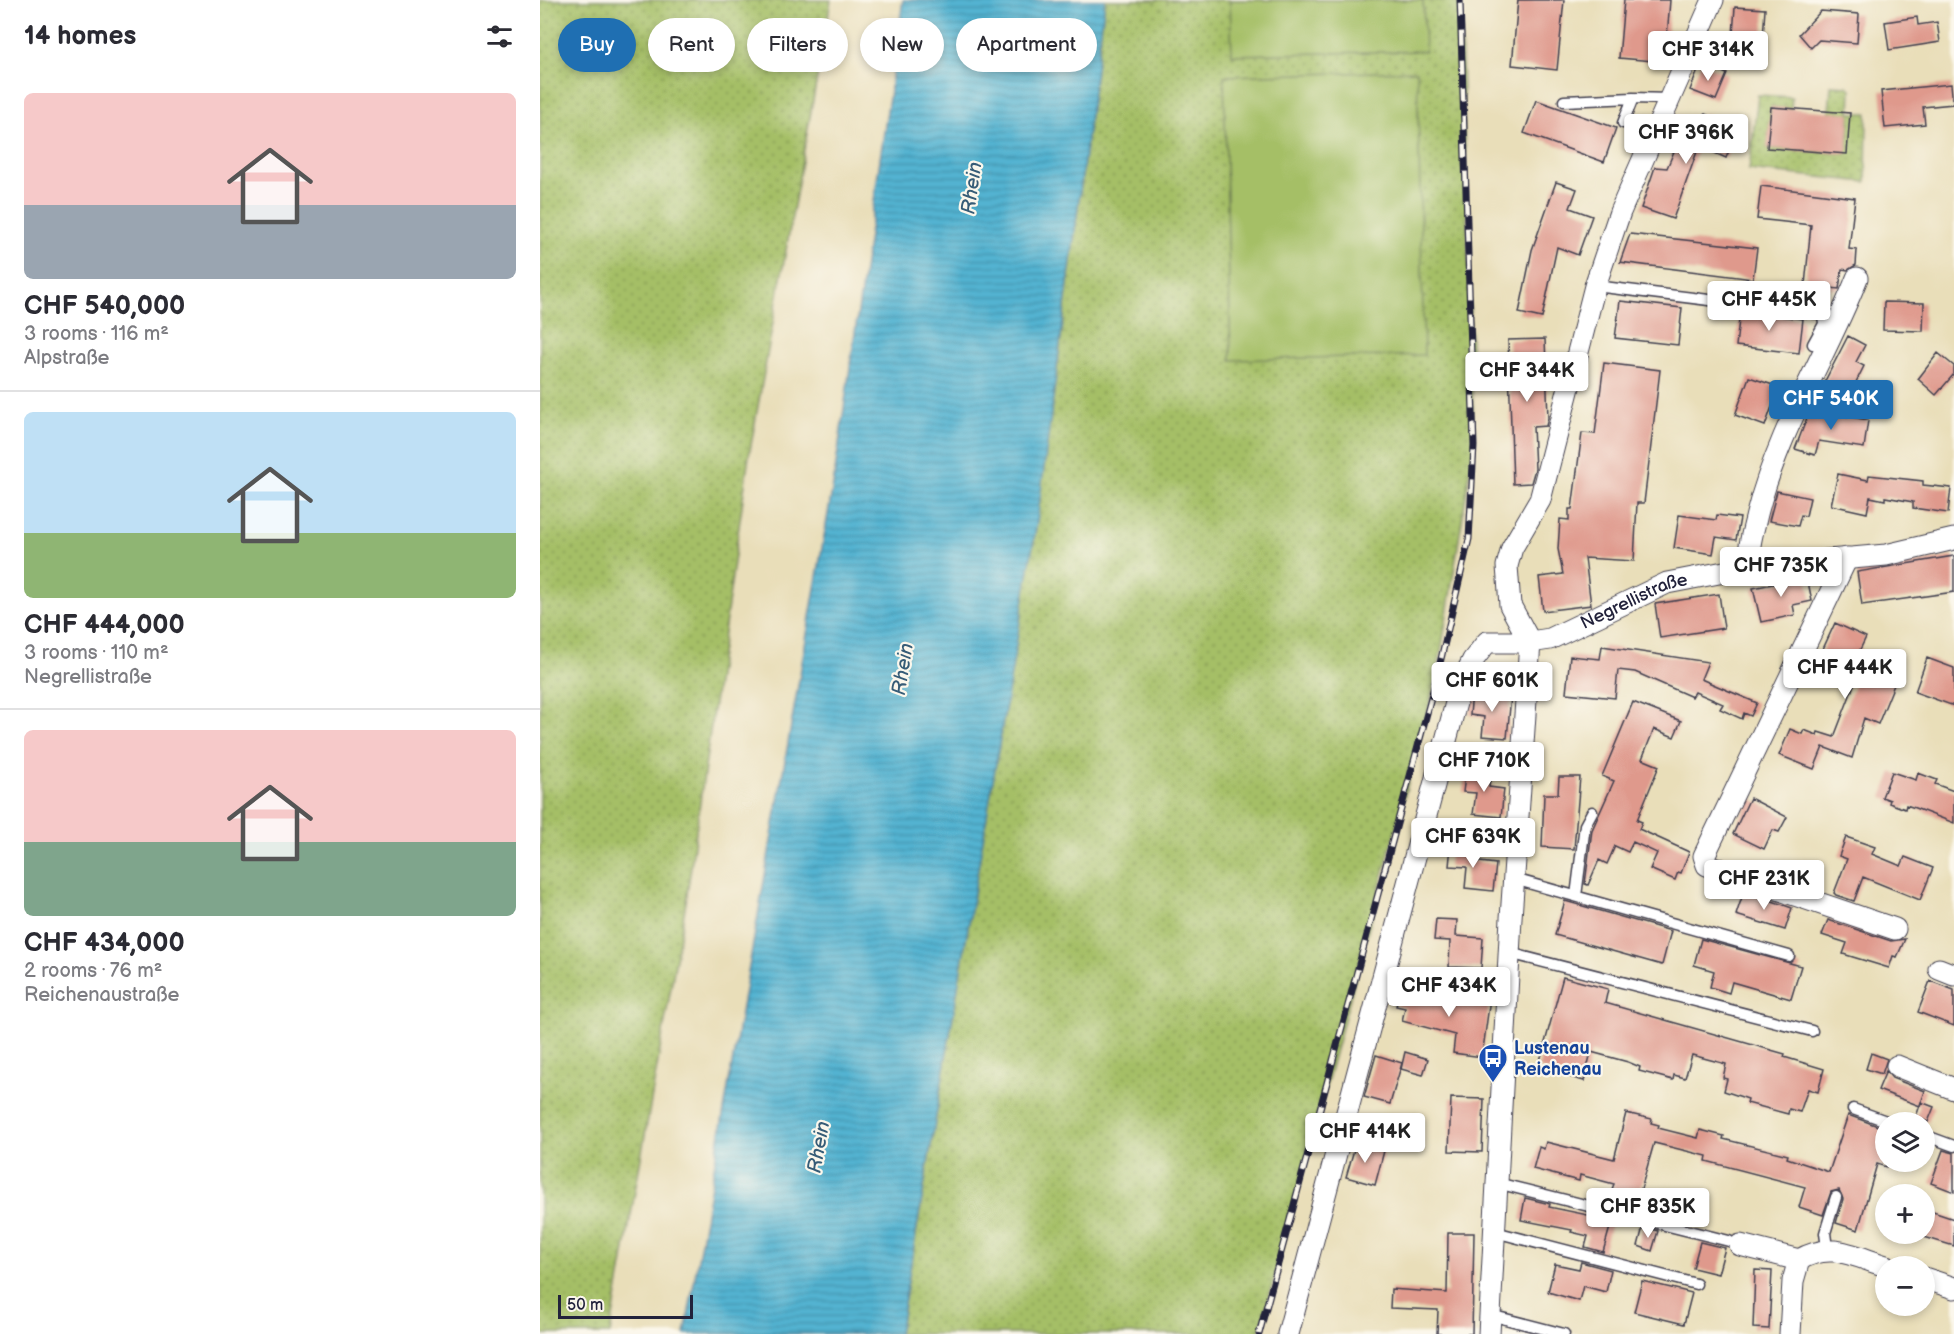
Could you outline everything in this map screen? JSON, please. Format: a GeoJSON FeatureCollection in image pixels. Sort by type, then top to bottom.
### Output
{"type":"FeatureCollection","features":[{"type":"Feature","properties":{"kind":"street"},"geometry":{"type":"LineString","coordinates":[[1490,1325],[1509,952],[1530,642],[1510,604],[1507,566],[1512,548],[1540,500],[1595,286],[1620,212],[1713,0]]}},
{"type":"Feature","properties":{"kind":"street"},"geometry":{"type":"LineString","coordinates":[[1750,567],[1748,552],[1765,485],[1795,406],[1842,316],[1857,278]]}},
{"type":"Feature","properties":{"kind":"street","name":"Negrellistraße"},"geometry":{"type":"LineString","coordinates":[[1288,1334],[1461,684],[1473,660],[1487,642],[1530,642],[1550,639],[1667,583],[1750,567],[1917,549],[1954,539]]}},
{"type":"Feature","properties":{"kind":"street"},"geometry":{"type":"LineString","coordinates":[[1847,558],[1704,856],[1707,865],[1895,929]]}},
{"type":"Feature","properties":{"kind":"street"},"geometry":{"type":"LineString","coordinates":[[1897,1066],[1954,1089]]}},
{"type":"Feature","properties":{"kind":"street"},"geometry":{"type":"LineString","coordinates":[[1735,1243],[1798,1260]]}},
{"type":"Feature","properties":{"kind":"street"},"geometry":{"type":"LineString","coordinates":[[1790,1334],[1793,1281],[1798,1260],[1812,1251],[1827,1248],[1875,1263]]}},
{"type":"Feature","properties":{"kind":"street"},"geometry":{"type":"LineString","coordinates":[[1935,1282],[1954,1288]]}},
{"type":"Feature","properties":{"kind":"lane"},"geometry":{"type":"LineString","coordinates":[[1623,123],[1633,98]]}},
{"type":"Feature","properties":{"kind":"lane"},"geometry":{"type":"LineString","coordinates":[[1564,101],[1669,99]]}},
{"type":"Feature","properties":{"kind":"lane"},"geometry":{"type":"LineString","coordinates":[[1595,286],[1823,314],[1824,324],[1813,344]]}},
{"type":"Feature","properties":{"kind":"lane"},"geometry":{"type":"LineString","coordinates":[[1576,896],[1586,825],[1592,812]]}},
{"type":"Feature","properties":{"kind":"lane"},"geometry":{"type":"LineString","coordinates":[[1514,879],[1789,957]]}},
{"type":"Feature","properties":{"kind":"lane"},"geometry":{"type":"LineString","coordinates":[[1509,952],[1812,1031]]}},
{"type":"Feature","properties":{"kind":"lane"},"geometry":{"type":"LineString","coordinates":[[1853,1109],[1875,1117]]}},
{"type":"Feature","properties":{"kind":"lane"},"geometry":{"type":"LineString","coordinates":[[1935,1139],[1954,1146]]}},
{"type":"Feature","properties":{"kind":"lane"},"geometry":{"type":"LineString","coordinates":[[1497,1183],[1556,1195],[1735,1243]]}},
{"type":"Feature","properties":{"kind":"lane"},"geometry":{"type":"LineString","coordinates":[[1827,1248],[1825,1233],[1836,1197]]}},
{"type":"Feature","properties":{"kind":"lane"},"geometry":{"type":"LineString","coordinates":[[1495,1232],[1696,1284]]}},
{"type":"Feature","properties":{"kind":"lane"},"geometry":{"type":"LineString","coordinates":[[1490,1325],[1564,1334]]}},
{"type":"Feature","properties":{"kind":"green space"},"geometry":{"type":"Polygon","coordinates":[[[540,0],[831,0],[828,18],[747,18],[747,72],[818,72],[749,456],[686,902],[610,1334],[540,1334],[540,0]]]}},
{"type":"Feature","properties":{"kind":"green space"},"geometry":{"type":"Polygon","coordinates":[[[1105,0],[1460,0],[1474,446],[1437,676],[1259,1334],[899,1334],[975,886],[1056,376],[1105,0]]]}},
{"type":"Feature","properties":{"kind":"green space"},"geometry":{"type":"Polygon","coordinates":[[[1230,0],[1423,0],[1425,51],[1232,55],[1230,0]]]}},
{"type":"Feature","properties":{"kind":"green space"},"geometry":{"type":"Polygon","coordinates":[[[1417,71],[1424,355],[1231,360],[1224,76],[1417,71]]]}},
{"type":"Feature","properties":{"kind":"green space"},"geometry":{"type":"Polygon","coordinates":[[[1831,85],[1847,86],[1851,89],[1850,113],[1867,113],[1866,182],[1749,170],[1758,95],[1792,97],[1791,109],[1771,107],[1768,148],[1847,154],[1850,114],[1829,112],[1831,85]]]}},
{"type":"Feature","properties":{"kind":"water","name":"Rhein"},"geometry":{"type":"Polygon","coordinates":[[[903,0],[1105,0],[1097,61],[1097,18],[956,18],[956,72],[1096,72],[1037,522],[899,1334],[685,1334],[833,485],[893,72],[944,72],[944,18],[900,18],[903,0]]]}},
{"type":"Feature","properties":{"kind":"building"},"geometry":{"type":"Polygon","coordinates":[[[1518,0],[1564,0],[1557,70],[1512,65],[1518,0]]]}},
{"type":"Feature","properties":{"kind":"building"},"geometry":{"type":"Polygon","coordinates":[[[1624,0],[1670,0],[1665,62],[1619,58],[1624,0]]]}},
{"type":"Feature","properties":{"kind":"building"},"geometry":{"type":"Polygon","coordinates":[[[1735,7],[1765,9],[1763,38],[1733,35],[1735,7]]]}},
{"type":"Feature","properties":{"kind":"building"},"geometry":{"type":"Polygon","coordinates":[[[1821,11],[1859,14],[1857,43],[1819,40],[1811,48],[1799,34],[1821,11]]]}},
{"type":"Feature","properties":{"kind":"building"},"geometry":{"type":"Polygon","coordinates":[[[1917,17],[1918,25],[1937,22],[1940,42],[1889,50],[1885,22],[1917,17]]]}},
{"type":"Feature","properties":{"kind":"building"},"geometry":{"type":"Polygon","coordinates":[[[1701,63],[1727,74],[1716,100],[1690,90],[1701,63]]]}},
{"type":"Feature","properties":{"kind":"building"},"geometry":{"type":"Polygon","coordinates":[[[1951,84],[1953,104],[1923,107],[1925,124],[1885,128],[1881,91],[1951,84]]]}},
{"type":"Feature","properties":{"kind":"building"},"geometry":{"type":"Polygon","coordinates":[[[1536,100],[1616,128],[1604,162],[1524,133],[1536,100]]]}},
{"type":"Feature","properties":{"kind":"building"},"geometry":{"type":"Polygon","coordinates":[[[1771,107],[1850,113],[1847,154],[1767,148],[1771,107]]]}},
{"type":"Feature","properties":{"kind":"building"},"geometry":{"type":"Polygon","coordinates":[[[1705,114],[1738,129],[1726,158],[1699,146],[1673,219],[1641,208],[1655,167],[1667,168],[1684,128],[1697,133],[1705,114]]]}},
{"type":"Feature","properties":{"kind":"building"},"geometry":{"type":"Polygon","coordinates":[[[1556,182],[1577,189],[1570,208],[1592,216],[1578,255],[1557,247],[1542,318],[1519,313],[1532,250],[1556,182]]]}},
{"type":"Feature","properties":{"kind":"building"},"geometry":{"type":"Polygon","coordinates":[[[1761,186],[1855,198],[1849,249],[1857,250],[1856,265],[1848,270],[1842,269],[1839,289],[1805,285],[1811,225],[1757,219],[1761,186]]]}},
{"type":"Feature","properties":{"kind":"building"},"geometry":{"type":"Polygon","coordinates":[[[1630,234],[1757,248],[1753,279],[1620,262],[1630,234]]]}},
{"type":"Feature","properties":{"kind":"building"},"geometry":{"type":"Polygon","coordinates":[[[1620,301],[1682,308],[1678,345],[1615,338],[1620,301]]]}},
{"type":"Feature","properties":{"kind":"building"},"geometry":{"type":"Polygon","coordinates":[[[1884,302],[1924,303],[1923,331],[1883,330],[1884,302]]]}},
{"type":"Feature","properties":{"kind":"building"},"geometry":{"type":"Polygon","coordinates":[[[1740,311],[1803,319],[1799,353],[1736,346],[1740,311]]]}},
{"type":"Feature","properties":{"kind":"building"},"geometry":{"type":"Polygon","coordinates":[[[1848,336],[1865,345],[1856,362],[1864,366],[1849,396],[1824,383],[1848,336]]]}},
{"type":"Feature","properties":{"kind":"building"},"geometry":{"type":"Polygon","coordinates":[[[1545,339],[1548,418],[1546,426],[1533,427],[1535,469],[1531,483],[1513,484],[1508,340],[1545,339]]]}},
{"type":"Feature","properties":{"kind":"building"},"geometry":{"type":"Polygon","coordinates":[[[1938,353],[1954,366],[1954,374],[1936,395],[1918,379],[1938,353]]]}},
{"type":"Feature","properties":{"kind":"building"},"geometry":{"type":"Polygon","coordinates":[[[1604,363],[1660,370],[1644,503],[1637,503],[1634,561],[1585,558],[1591,605],[1543,611],[1539,577],[1563,574],[1558,549],[1560,519],[1569,520],[1569,509],[1572,509],[1582,433],[1595,434],[1604,363]]]}},
{"type":"Feature","properties":{"kind":"building"},"geometry":{"type":"Polygon","coordinates":[[[1749,377],[1779,387],[1765,426],[1735,415],[1749,377]]]}},
{"type":"Feature","properties":{"kind":"building"},"geometry":{"type":"Polygon","coordinates":[[[1810,410],[1868,420],[1864,448],[1819,441],[1815,455],[1795,449],[1810,410]]]}},
{"type":"Feature","properties":{"kind":"building"},"geometry":{"type":"Polygon","coordinates":[[[1838,474],[1868,480],[1869,475],[1923,481],[1923,485],[1951,488],[1948,513],[1913,508],[1913,502],[1885,497],[1885,500],[1870,497],[1867,513],[1831,505],[1838,474]]]}},
{"type":"Feature","properties":{"kind":"building"},"geometry":{"type":"Polygon","coordinates":[[[1777,491],[1810,498],[1806,516],[1801,515],[1798,526],[1769,521],[1777,491]]]}},
{"type":"Feature","properties":{"kind":"building"},"geometry":{"type":"Polygon","coordinates":[[[1679,515],[1716,520],[1717,515],[1740,518],[1736,540],[1716,537],[1713,554],[1674,548],[1679,515]]]}},
{"type":"Feature","properties":{"kind":"building"},"geometry":{"type":"Polygon","coordinates":[[[1954,556],[1954,592],[1862,605],[1857,572],[1954,556]]]}},
{"type":"Feature","properties":{"kind":"building"},"geometry":{"type":"Polygon","coordinates":[[[1807,577],[1812,601],[1793,605],[1795,615],[1761,622],[1753,588],[1807,577]]]}},
{"type":"Feature","properties":{"kind":"building"},"geometry":{"type":"Polygon","coordinates":[[[1719,594],[1724,628],[1660,638],[1655,604],[1719,594]]]}},
{"type":"Feature","properties":{"kind":"building"},"geometry":{"type":"Polygon","coordinates":[[[1835,623],[1866,637],[1856,658],[1898,675],[1878,724],[1864,718],[1852,758],[1823,747],[1814,769],[1779,755],[1790,729],[1802,734],[1804,730],[1817,735],[1818,732],[1834,737],[1856,680],[1817,662],[1835,623]]]}},
{"type":"Feature","properties":{"kind":"building"},"geometry":{"type":"Polygon","coordinates":[[[1602,646],[1708,662],[1701,679],[1757,703],[1751,716],[1744,713],[1742,719],[1720,709],[1723,704],[1695,692],[1692,697],[1635,672],[1618,670],[1615,698],[1566,693],[1570,656],[1600,659],[1602,646]]]}},
{"type":"Feature","properties":{"kind":"building"},"geometry":{"type":"Polygon","coordinates":[[[1927,658],[1954,668],[1954,706],[1915,692],[1927,658]]]}},
{"type":"Feature","properties":{"kind":"building"},"geometry":{"type":"Polygon","coordinates":[[[1472,692],[1511,696],[1507,738],[1482,736],[1484,717],[1470,715],[1472,692]]]}},
{"type":"Feature","properties":{"kind":"building"},"geometry":{"type":"Polygon","coordinates":[[[1633,702],[1681,721],[1674,737],[1654,729],[1642,759],[1659,766],[1637,820],[1642,822],[1639,829],[1689,852],[1681,873],[1678,872],[1675,880],[1650,869],[1657,853],[1633,842],[1628,852],[1615,846],[1607,864],[1599,860],[1588,885],[1585,884],[1592,830],[1614,781],[1602,776],[1633,702]]]}},
{"type":"Feature","properties":{"kind":"building"},"geometry":{"type":"Polygon","coordinates":[[[1466,769],[1491,772],[1489,787],[1504,789],[1501,817],[1473,814],[1476,793],[1463,792],[1466,769]]]}},
{"type":"Feature","properties":{"kind":"building"},"geometry":{"type":"Polygon","coordinates":[[[1892,772],[1916,780],[1918,773],[1937,780],[1935,784],[1954,791],[1954,823],[1906,805],[1905,809],[1889,803],[1890,800],[1882,797],[1892,772]]]}},
{"type":"Feature","properties":{"kind":"building"},"geometry":{"type":"Polygon","coordinates":[[[1559,777],[1580,777],[1574,849],[1542,847],[1544,794],[1558,794],[1559,777]]]}},
{"type":"Feature","properties":{"kind":"building"},"geometry":{"type":"Polygon","coordinates":[[[1750,798],[1787,817],[1779,832],[1773,830],[1764,849],[1733,834],[1750,798]]]}},
{"type":"Feature","properties":{"kind":"building"},"geometry":{"type":"Polygon","coordinates":[[[1846,837],[1875,847],[1872,854],[1901,866],[1905,857],[1933,868],[1920,900],[1863,877],[1854,901],[1836,895],[1834,893],[1847,859],[1839,856],[1846,837]]]}},
{"type":"Feature","properties":{"kind":"building"},"geometry":{"type":"Polygon","coordinates":[[[1451,846],[1473,848],[1472,861],[1496,864],[1493,891],[1465,888],[1467,867],[1449,866],[1451,846]]]}},
{"type":"Feature","properties":{"kind":"building"},"geometry":{"type":"Polygon","coordinates":[[[1744,891],[1792,908],[1785,930],[1736,915],[1744,891]]]}},
{"type":"Feature","properties":{"kind":"building"},"geometry":{"type":"Polygon","coordinates":[[[1565,901],[1671,931],[1662,965],[1555,935],[1565,901]]]}},
{"type":"Feature","properties":{"kind":"building"},"geometry":{"type":"Polygon","coordinates":[[[1436,919],[1457,920],[1456,936],[1483,938],[1481,968],[1449,967],[1450,941],[1434,940],[1436,919]]]}},
{"type":"Feature","properties":{"kind":"building"},"geometry":{"type":"Polygon","coordinates":[[[1828,920],[1891,941],[1905,939],[1897,957],[1893,956],[1889,968],[1843,954],[1847,943],[1822,935],[1828,920]]]}},
{"type":"Feature","properties":{"kind":"building"},"geometry":{"type":"Polygon","coordinates":[[[1701,939],[1801,966],[1791,999],[1732,982],[1729,993],[1710,987],[1714,971],[1694,965],[1701,939]]]}},
{"type":"Feature","properties":{"kind":"building"},"geometry":{"type":"Polygon","coordinates":[[[1563,977],[1608,989],[1605,1003],[1785,1054],[1784,1057],[1824,1069],[1818,1092],[1808,1089],[1800,1112],[1789,1109],[1788,1114],[1747,1103],[1748,1099],[1724,1091],[1727,1079],[1723,1078],[1726,1064],[1692,1055],[1685,1078],[1674,1075],[1673,1080],[1639,1071],[1640,1067],[1628,1062],[1591,1052],[1584,1081],[1538,1068],[1563,977]]]}},
{"type":"Feature","properties":{"kind":"building"},"geometry":{"type":"Polygon","coordinates":[[[1930,981],[1954,990],[1954,1026],[1918,1012],[1930,981]]]}},
{"type":"Feature","properties":{"kind":"building"},"geometry":{"type":"Polygon","coordinates":[[[1402,985],[1419,989],[1418,992],[1460,1003],[1461,994],[1490,998],[1482,1057],[1453,1053],[1455,1035],[1402,1021],[1405,1008],[1396,1006],[1402,985]]]}},
{"type":"Feature","properties":{"kind":"building"},"geometry":{"type":"Polygon","coordinates":[[[1405,1052],[1428,1059],[1423,1075],[1401,1069],[1405,1052]]]}},
{"type":"Feature","properties":{"kind":"building"},"geometry":{"type":"Polygon","coordinates":[[[1871,1053],[1887,1059],[1882,1074],[1866,1069],[1871,1053]]]}},
{"type":"Feature","properties":{"kind":"building"},"geometry":{"type":"Polygon","coordinates":[[[1376,1055],[1402,1063],[1390,1104],[1364,1097],[1376,1055]]]}},
{"type":"Feature","properties":{"kind":"building"},"geometry":{"type":"Polygon","coordinates":[[[1886,1071],[1892,1078],[1925,1091],[1920,1106],[1878,1090],[1886,1071]]]}},
{"type":"Feature","properties":{"kind":"building"},"geometry":{"type":"Polygon","coordinates":[[[1451,1098],[1484,1099],[1482,1152],[1449,1151],[1451,1098]]]}},
{"type":"Feature","properties":{"kind":"building"},"geometry":{"type":"Polygon","coordinates":[[[1921,1102],[1934,1107],[1932,1112],[1918,1112],[1921,1102]]]}},
{"type":"Feature","properties":{"kind":"building"},"geometry":{"type":"Polygon","coordinates":[[[1626,1113],[1652,1119],[1651,1123],[1659,1125],[1658,1128],[1698,1138],[1700,1130],[1724,1136],[1723,1139],[1788,1155],[1787,1158],[1829,1172],[1848,1115],[1875,1125],[1875,1171],[1858,1230],[1836,1223],[1843,1199],[1839,1190],[1831,1192],[1823,1215],[1799,1207],[1805,1187],[1706,1161],[1707,1156],[1654,1143],[1639,1196],[1612,1189],[1614,1184],[1580,1175],[1579,1181],[1533,1169],[1539,1147],[1544,1149],[1546,1142],[1614,1159],[1626,1113]]]}},
{"type":"Feature","properties":{"kind":"building"},"geometry":{"type":"Polygon","coordinates":[[[1356,1143],[1384,1151],[1375,1185],[1346,1177],[1356,1143]]]}},
{"type":"Feature","properties":{"kind":"building"},"geometry":{"type":"Polygon","coordinates":[[[1943,1150],[1954,1153],[1954,1192],[1931,1183],[1943,1150]]]}},
{"type":"Feature","properties":{"kind":"building"},"geometry":{"type":"Polygon","coordinates":[[[1525,1198],[1550,1204],[1549,1207],[1612,1220],[1603,1252],[1585,1247],[1588,1236],[1571,1232],[1572,1230],[1521,1220],[1525,1198]]]}},
{"type":"Feature","properties":{"kind":"building"},"geometry":{"type":"Polygon","coordinates":[[[1935,1213],[1954,1219],[1954,1246],[1935,1240],[1935,1213]]]}},
{"type":"Feature","properties":{"kind":"building"},"geometry":{"type":"Polygon","coordinates":[[[1643,1227],[1658,1231],[1652,1251],[1638,1246],[1643,1227]]]}},
{"type":"Feature","properties":{"kind":"building"},"geometry":{"type":"Polygon","coordinates":[[[1448,1233],[1474,1233],[1472,1334],[1437,1334],[1438,1310],[1390,1308],[1391,1289],[1447,1293],[1448,1233]]]}},
{"type":"Feature","properties":{"kind":"building"},"geometry":{"type":"Polygon","coordinates":[[[1700,1242],[1725,1248],[1718,1274],[1693,1268],[1700,1242]]]}},
{"type":"Feature","properties":{"kind":"building"},"geometry":{"type":"Polygon","coordinates":[[[1581,1262],[1611,1270],[1606,1292],[1583,1286],[1579,1301],[1548,1292],[1555,1264],[1579,1269],[1581,1262]]]}},
{"type":"Feature","properties":{"kind":"building"},"geometry":{"type":"Polygon","coordinates":[[[1755,1270],[1772,1271],[1769,1329],[1753,1328],[1755,1270]]]}},
{"type":"Feature","properties":{"kind":"building"},"geometry":{"type":"Polygon","coordinates":[[[1642,1281],[1692,1293],[1684,1324],[1634,1312],[1642,1281]]]}},
{"type":"Feature","properties":{"kind":"railway"},"geometry":{"type":"LineString","coordinates":[[1259,1334],[1437,676],[1469,539],[1474,446],[1460,0]]}},
{"type":"Feature","properties":{"kind":"place","name":"Lustenau Reichenau"},"geometry":{"type":"Point","coordinates":[1493,1084]}}]}
